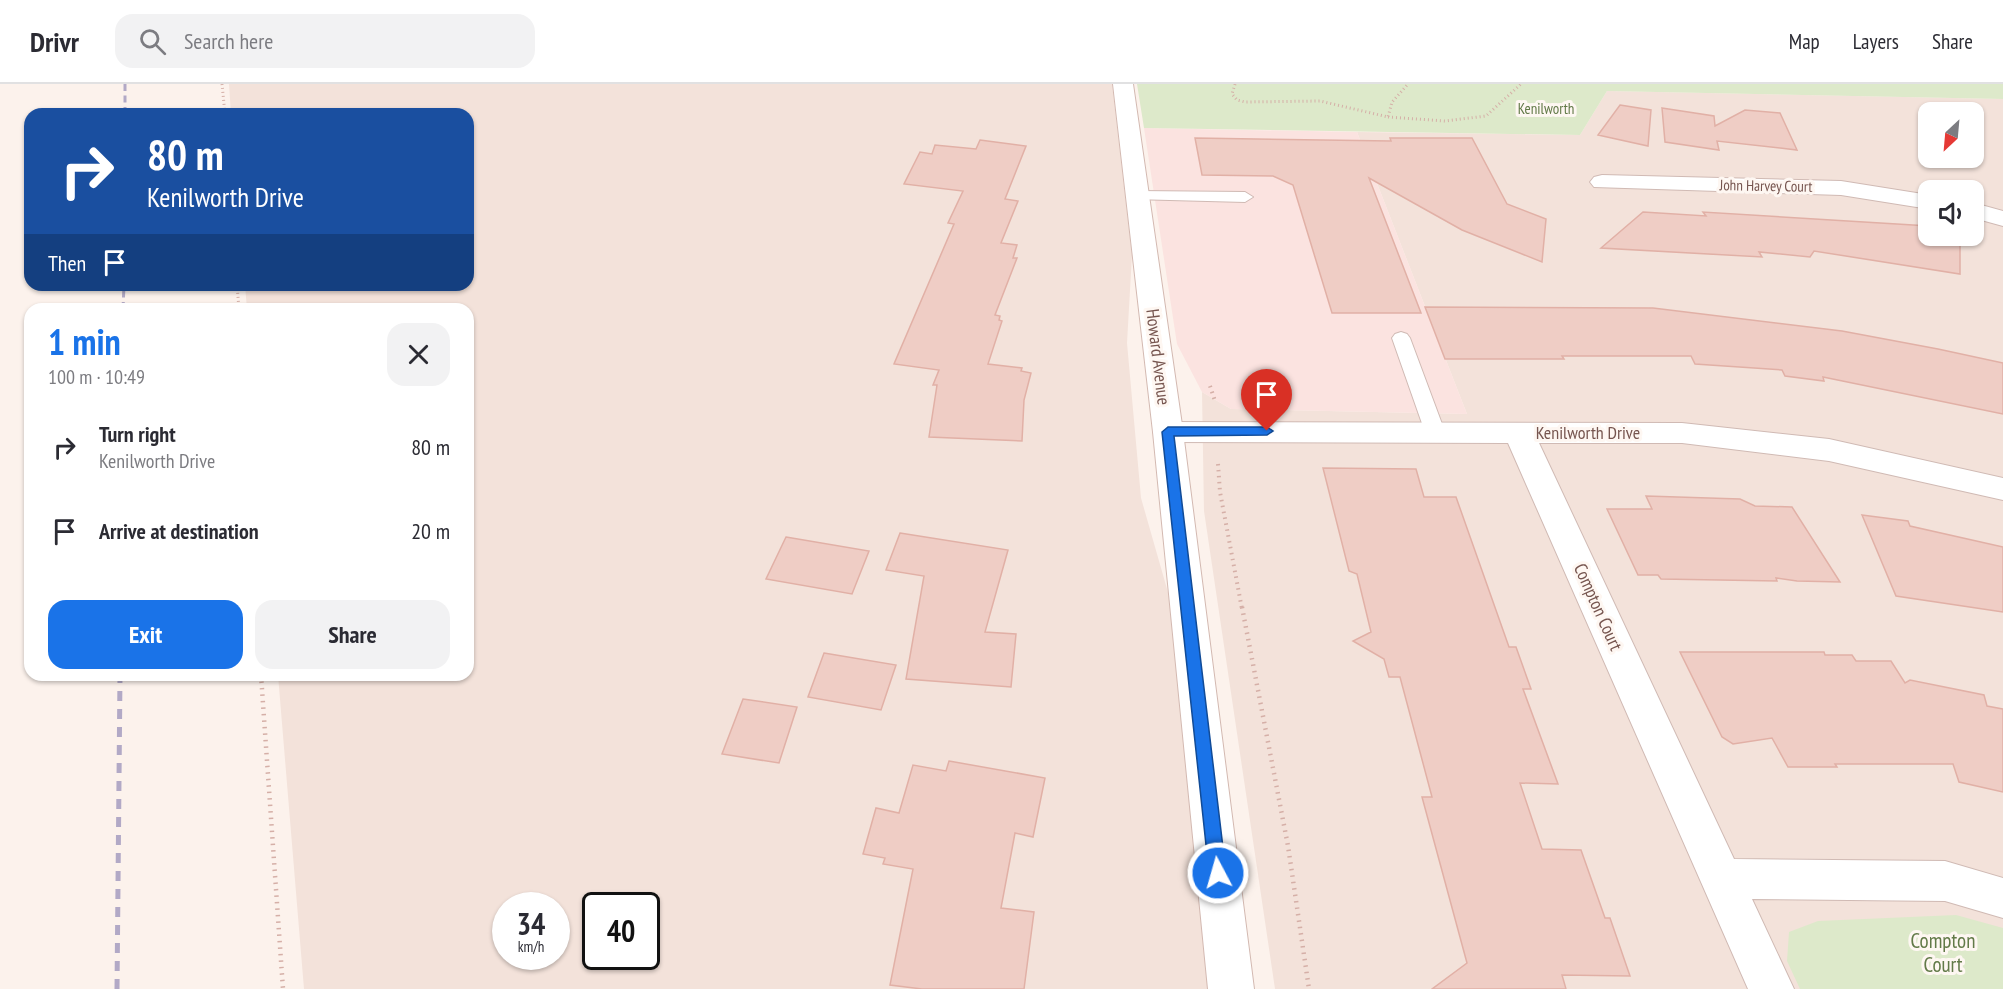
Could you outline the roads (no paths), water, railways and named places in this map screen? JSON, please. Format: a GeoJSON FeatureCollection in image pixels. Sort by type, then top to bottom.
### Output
{"type":"FeatureCollection","features":[{"type":"Feature","properties":{"kind":"street","name":"Howard Avenue"},"geometry":{"type":"LineString","coordinates":[[1123,84],[1168,432],[1231,989]]}},
{"type":"Feature","properties":{"kind":"street","name":"John Harvey Court"},"geometry":{"type":"LineString","coordinates":[[1602,182],[1841,188],[1918,200]]}},
{"type":"Feature","properties":{"kind":"street"},"geometry":{"type":"LineString","coordinates":[[1984,213],[2003,219]]}},
{"type":"Feature","properties":{"kind":"street","name":"Kenilworth Drive"},"geometry":{"type":"LineString","coordinates":[[1168,432],[1682,434],[1829,450],[2003,489]]}},
{"type":"Feature","properties":{"kind":"street","name":"Compton Court"},"geometry":{"type":"LineString","coordinates":[[1519,433],[1771,989]]}},
{"type":"Feature","properties":{"kind":"street"},"geometry":{"type":"LineString","coordinates":[[1722,879],[1945,881],[2003,898]]}},
{"type":"Feature","properties":{"kind":"lane"},"geometry":{"type":"LineString","coordinates":[[1137,196],[1245,197]]}},
{"type":"Feature","properties":{"kind":"lane"},"geometry":{"type":"LineString","coordinates":[[1401,338],[1435,432]]}},
{"type":"Feature","properties":{"kind":"railway"},"geometry":{"type":"LineString","coordinates":[[125,84],[125,108]]}},
{"type":"Feature","properties":{"kind":"railway"},"geometry":{"type":"LineString","coordinates":[[123,303],[124,291]]}},
{"type":"Feature","properties":{"kind":"railway"},"geometry":{"type":"LineString","coordinates":[[117,989],[120,681]]}},
{"type":"Feature","properties":{"kind":"park label","name":"Kenilworth"},"geometry":{"type":"Point","coordinates":[1546,109]}}]}
